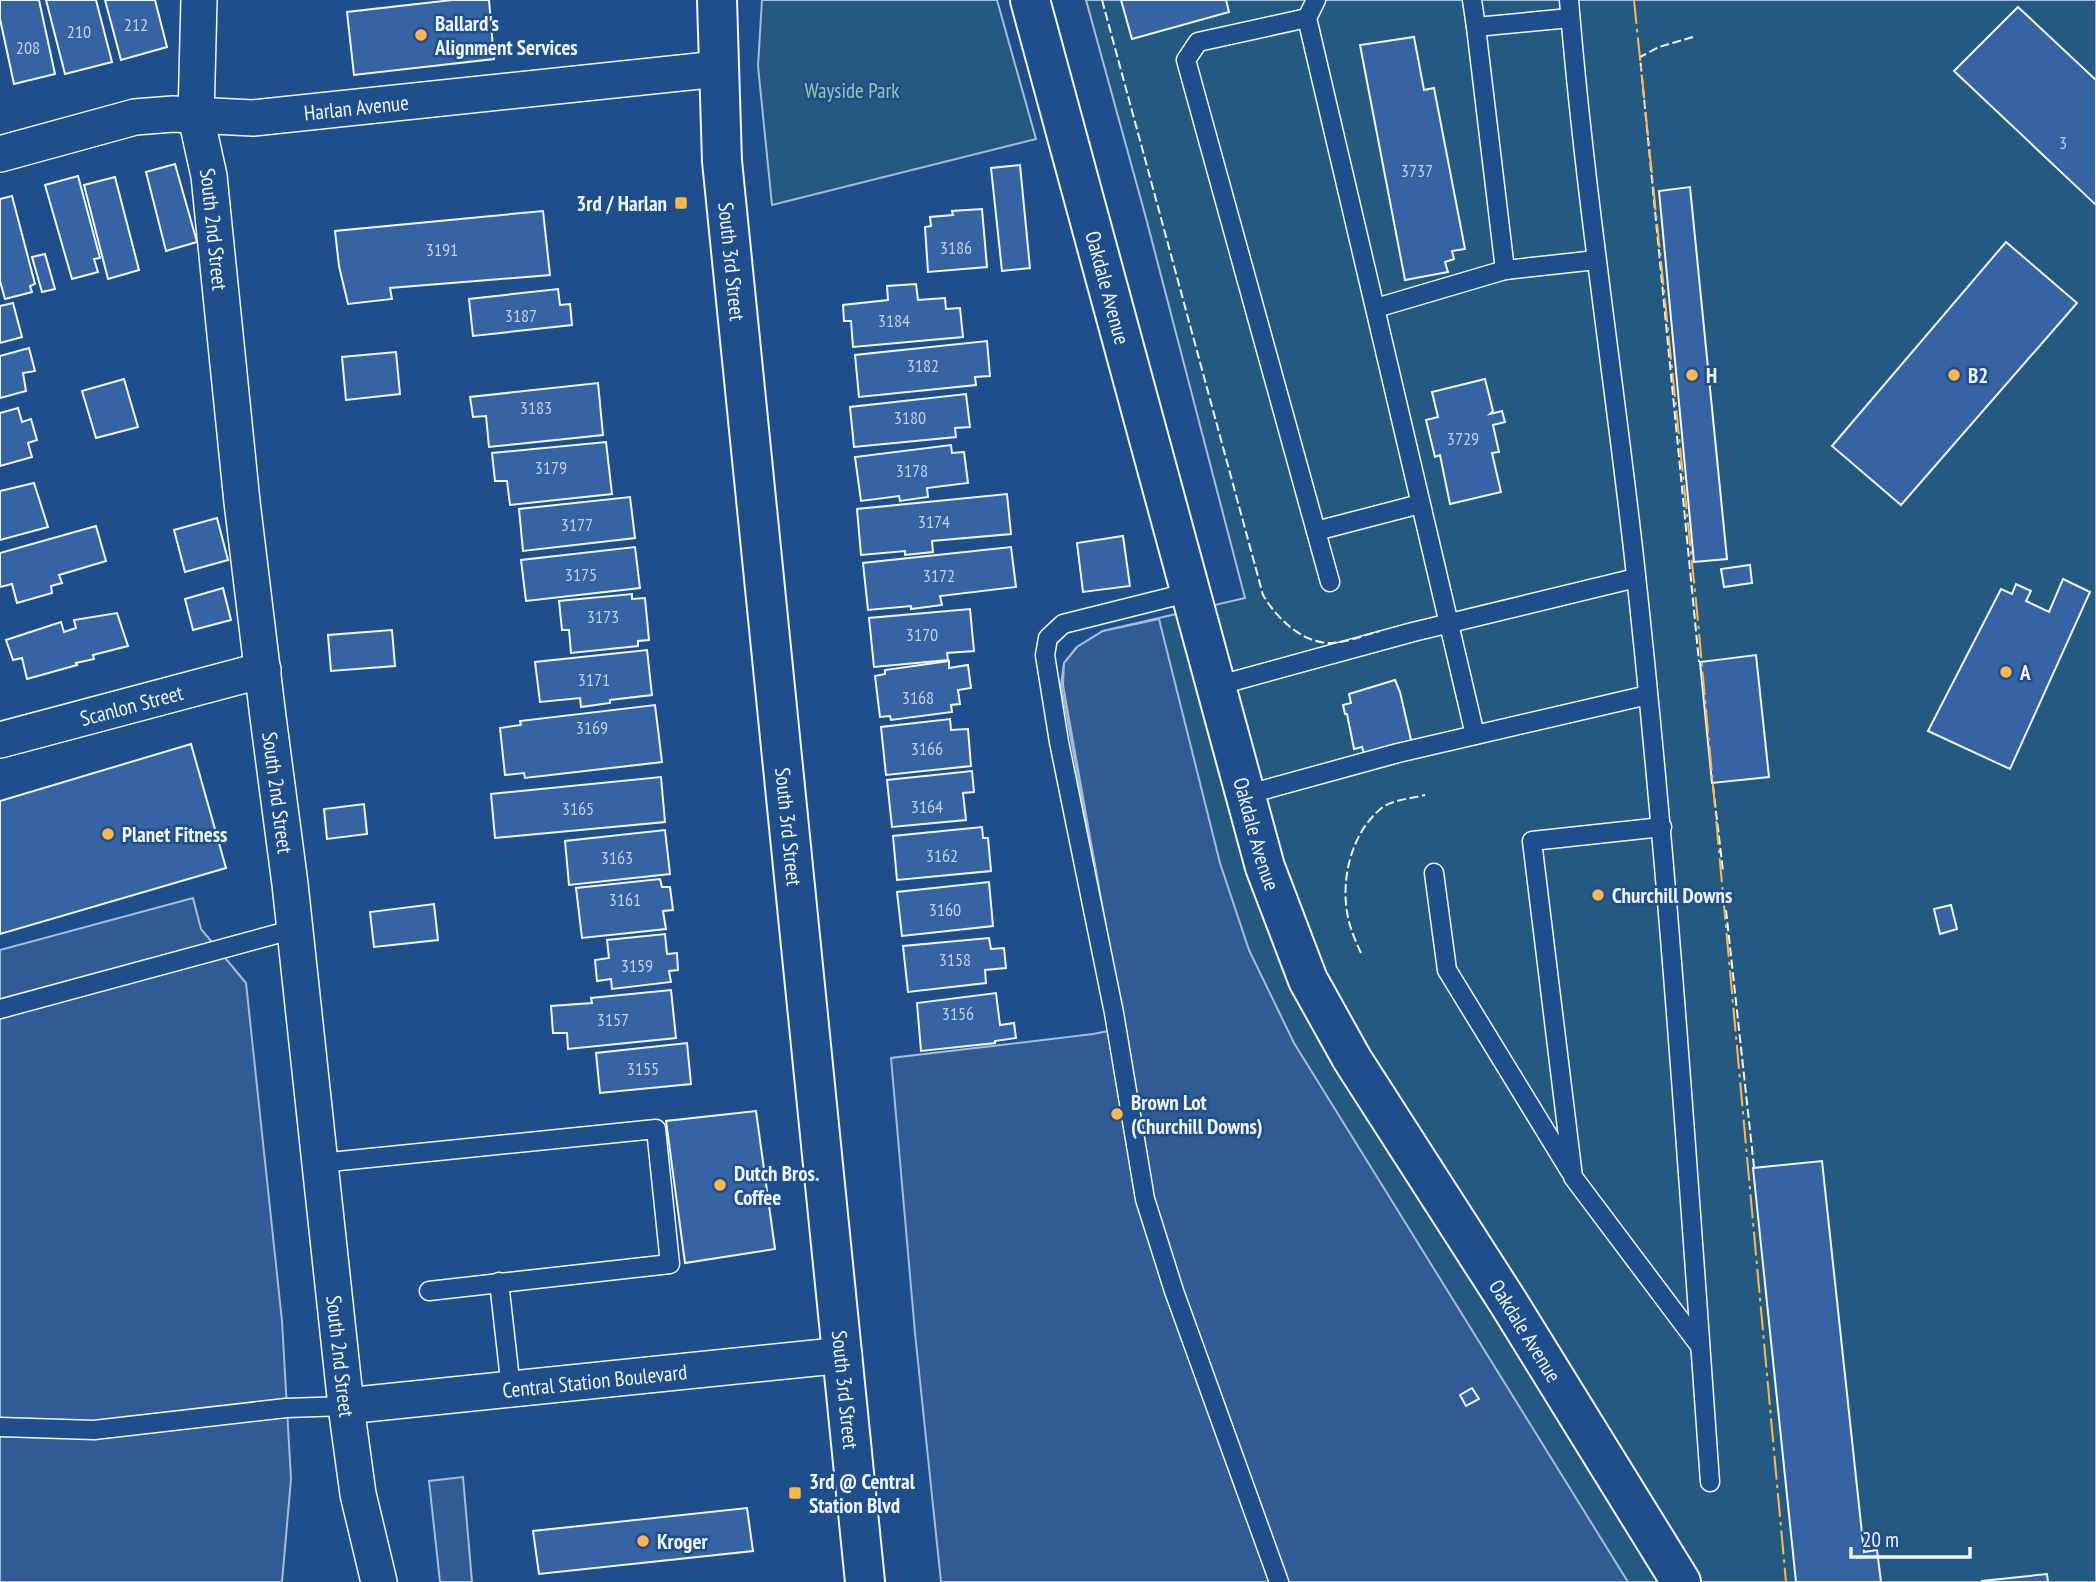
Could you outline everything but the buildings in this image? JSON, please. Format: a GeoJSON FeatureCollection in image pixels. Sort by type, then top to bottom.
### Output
{"type":"FeatureCollection","features":[{"type":"Feature","properties":{"kind":"main road","name":"South 3rd Street"},"geometry":{"type":"LineString","coordinates":[[717,0],[722,161],[865,1582]]}},
{"type":"Feature","properties":{"kind":"main road","name":"Oakdale Avenue"},"geometry":{"type":"LineString","coordinates":[[1030,0],[1265,867],[1308,980],[1352,1059],[1681,1582]]}},
{"type":"Feature","properties":{"kind":"street","name":"South 2nd Street"},"geometry":{"type":"LineString","coordinates":[[199,0],[196,117],[209,176],[242,502],[295,929],[345,1406],[358,1494],[379,1582]]}},
{"type":"Feature","properties":{"kind":"street","name":"Harlan Avenue"},"geometry":{"type":"LineString","coordinates":[[0,154],[135,117],[173,114],[253,118],[718,69]]}},
{"type":"Feature","properties":{"kind":"street","name":"Scanlon Street"},"geometry":{"type":"LineString","coordinates":[[0,740],[263,670]]}},
{"type":"Feature","properties":{"kind":"street","name":"Central Station Boulevard"},"geometry":{"type":"LineString","coordinates":[[345,1406],[844,1355]]}},
{"type":"Feature","properties":{"kind":"lane"},"geometry":{"type":"LineString","coordinates":[[1316,0],[1307,18],[1475,735]]}},
{"type":"Feature","properties":{"kind":"lane"},"geometry":{"type":"LineString","coordinates":[[1472,0],[1505,270]]}},
{"type":"Feature","properties":{"kind":"lane"},"geometry":{"type":"LineString","coordinates":[[1476,27],[1570,9],[1584,169],[1636,578],[1662,827],[1710,1482]]}},
{"type":"Feature","properties":{"kind":"lane"},"geometry":{"type":"LineString","coordinates":[[1307,18],[1198,42],[1186,60],[1330,582]]}},
{"type":"Feature","properties":{"kind":"lane"},"geometry":{"type":"LineString","coordinates":[[1376,308],[1505,270],[1596,260]]}},
{"type":"Feature","properties":{"kind":"lane"},"geometry":{"type":"LineString","coordinates":[[1316,531],[1420,504]]}},
{"type":"Feature","properties":{"kind":"lane"},"geometry":{"type":"LineString","coordinates":[[1216,686],[1448,623],[1636,578]]}},
{"type":"Feature","properties":{"kind":"lane"},"geometry":{"type":"LineString","coordinates":[[1191,592],[1063,624],[1048,638],[1045,655],[1062,756],[1114,1013],[1145,1199],[1174,1291],[1279,1582]]}},
{"type":"Feature","properties":{"kind":"lane"},"geometry":{"type":"LineString","coordinates":[[1245,795],[1475,735],[1648,695]]}},
{"type":"Feature","properties":{"kind":"lane"},"geometry":{"type":"LineString","coordinates":[[1573,1177],[1532,841],[1662,827]]}},
{"type":"Feature","properties":{"kind":"lane"},"geometry":{"type":"LineString","coordinates":[[1434,873],[1447,970],[1573,1177],[1700,1346]]}},
{"type":"Feature","properties":{"kind":"lane"},"geometry":{"type":"LineString","coordinates":[[0,1009],[295,929]]}},
{"type":"Feature","properties":{"kind":"lane"},"geometry":{"type":"LineString","coordinates":[[320,1163],[656,1129],[670,1264],[429,1291]]}},
{"type":"Feature","properties":{"kind":"lane"},"geometry":{"type":"LineString","coordinates":[[499,1282],[511,1389]]}},
{"type":"Feature","properties":{"kind":"lane"},"geometry":{"type":"LineString","coordinates":[[0,1427],[94,1430],[286,1408],[345,1406]]}},
{"type":"Feature","properties":{"kind":"green space","name":"Wayside Park"},"geometry":{"type":"Polygon","coordinates":[[[762,0],[997,0],[1036,139],[772,205],[758,66],[762,0]]]}},
{"type":"Feature","properties":{"kind":"green space","name":"Churchill Downs"},"geometry":{"type":"Polygon","coordinates":[[[1086,0],[2096,0],[2096,1582],[942,1582],[1124,1028],[1061,685],[1064,663],[1077,647],[1103,631],[1245,598],[1086,0]]]}},
{"type":"Feature","properties":{"kind":"shaded area","name":"Brown Lot (Churchill Downs)"},"geometry":{"type":"Polygon","coordinates":[[[1159,619],[1220,863],[1249,950],[1294,1043],[1628,1582],[941,1582],[915,1333],[891,1058],[1124,1028],[1063,685],[1064,663],[1077,647],[1103,631],[1159,619]]]}},
{"type":"Feature","properties":{"kind":"shaded area"},"geometry":{"type":"Polygon","coordinates":[[[193,898],[201,929],[246,983],[282,1321],[291,1479],[282,1582],[0,1582],[0,950],[193,898]]]}},
{"type":"Feature","properties":{"kind":"shaded area"},"geometry":{"type":"Polygon","coordinates":[[[463,1477],[472,1582],[440,1582],[429,1481],[463,1477]]]}},
{"type":"Feature","properties":{"kind":"fence"},"geometry":{"type":"LineString","coordinates":[[1102,0],[1263,595],[1283,621],[1311,639],[1332,643],[1380,631]]}},
{"type":"Feature","properties":{"kind":"fence"},"geometry":{"type":"LineString","coordinates":[[1693,37],[1659,47],[1640,57],[1699,662]]}},
{"type":"Feature","properties":{"kind":"fence"},"geometry":{"type":"LineString","coordinates":[[1713,786],[1723,871]]}},
{"type":"Feature","properties":{"kind":"fence"},"geometry":{"type":"LineString","coordinates":[[1361,953],[1349,922],[1346,898],[1348,869],[1357,841],[1364,828],[1383,807],[1425,795]]}},
{"type":"Feature","properties":{"kind":"fence"},"geometry":{"type":"LineString","coordinates":[[1726,910],[1754,1167]]}},
{"type":"Feature","properties":{"kind":"power"},"geometry":{"type":"LineString","coordinates":[[1634,0],[1697,611],[1786,1582]]}},
{"type":"Feature","properties":{"kind":"place","name":"Ballard's Alignment Services"},"geometry":{"type":"Point","coordinates":[421,35]}},
{"type":"Feature","properties":{"kind":"place","name":"3rd / Harlan"},"geometry":{"type":"Point","coordinates":[681,203]}},
{"type":"Feature","properties":{"kind":"place","name":"H"},"geometry":{"type":"Point","coordinates":[1692,375]}},
{"type":"Feature","properties":{"kind":"place","name":"B2"},"geometry":{"type":"Point","coordinates":[1954,375]}},
{"type":"Feature","properties":{"kind":"place","name":"A"},"geometry":{"type":"Point","coordinates":[2006,672]}},
{"type":"Feature","properties":{"kind":"place","name":"Planet Fitness"},"geometry":{"type":"Point","coordinates":[108,834]}},
{"type":"Feature","properties":{"kind":"place","name":"Churchill Downs"},"geometry":{"type":"Point","coordinates":[1598,895]}},
{"type":"Feature","properties":{"kind":"place","name":"Brown Lot (Churchill Downs)"},"geometry":{"type":"Point","coordinates":[1117,1114]}},
{"type":"Feature","properties":{"kind":"place","name":"Dutch Bros. Coffee"},"geometry":{"type":"Point","coordinates":[720,1185]}},
{"type":"Feature","properties":{"kind":"place","name":"3rd @ Central Station Blvd"},"geometry":{"type":"Point","coordinates":[795,1493]}},
{"type":"Feature","properties":{"kind":"place","name":"Kroger"},"geometry":{"type":"Point","coordinates":[643,1541]}}]}
